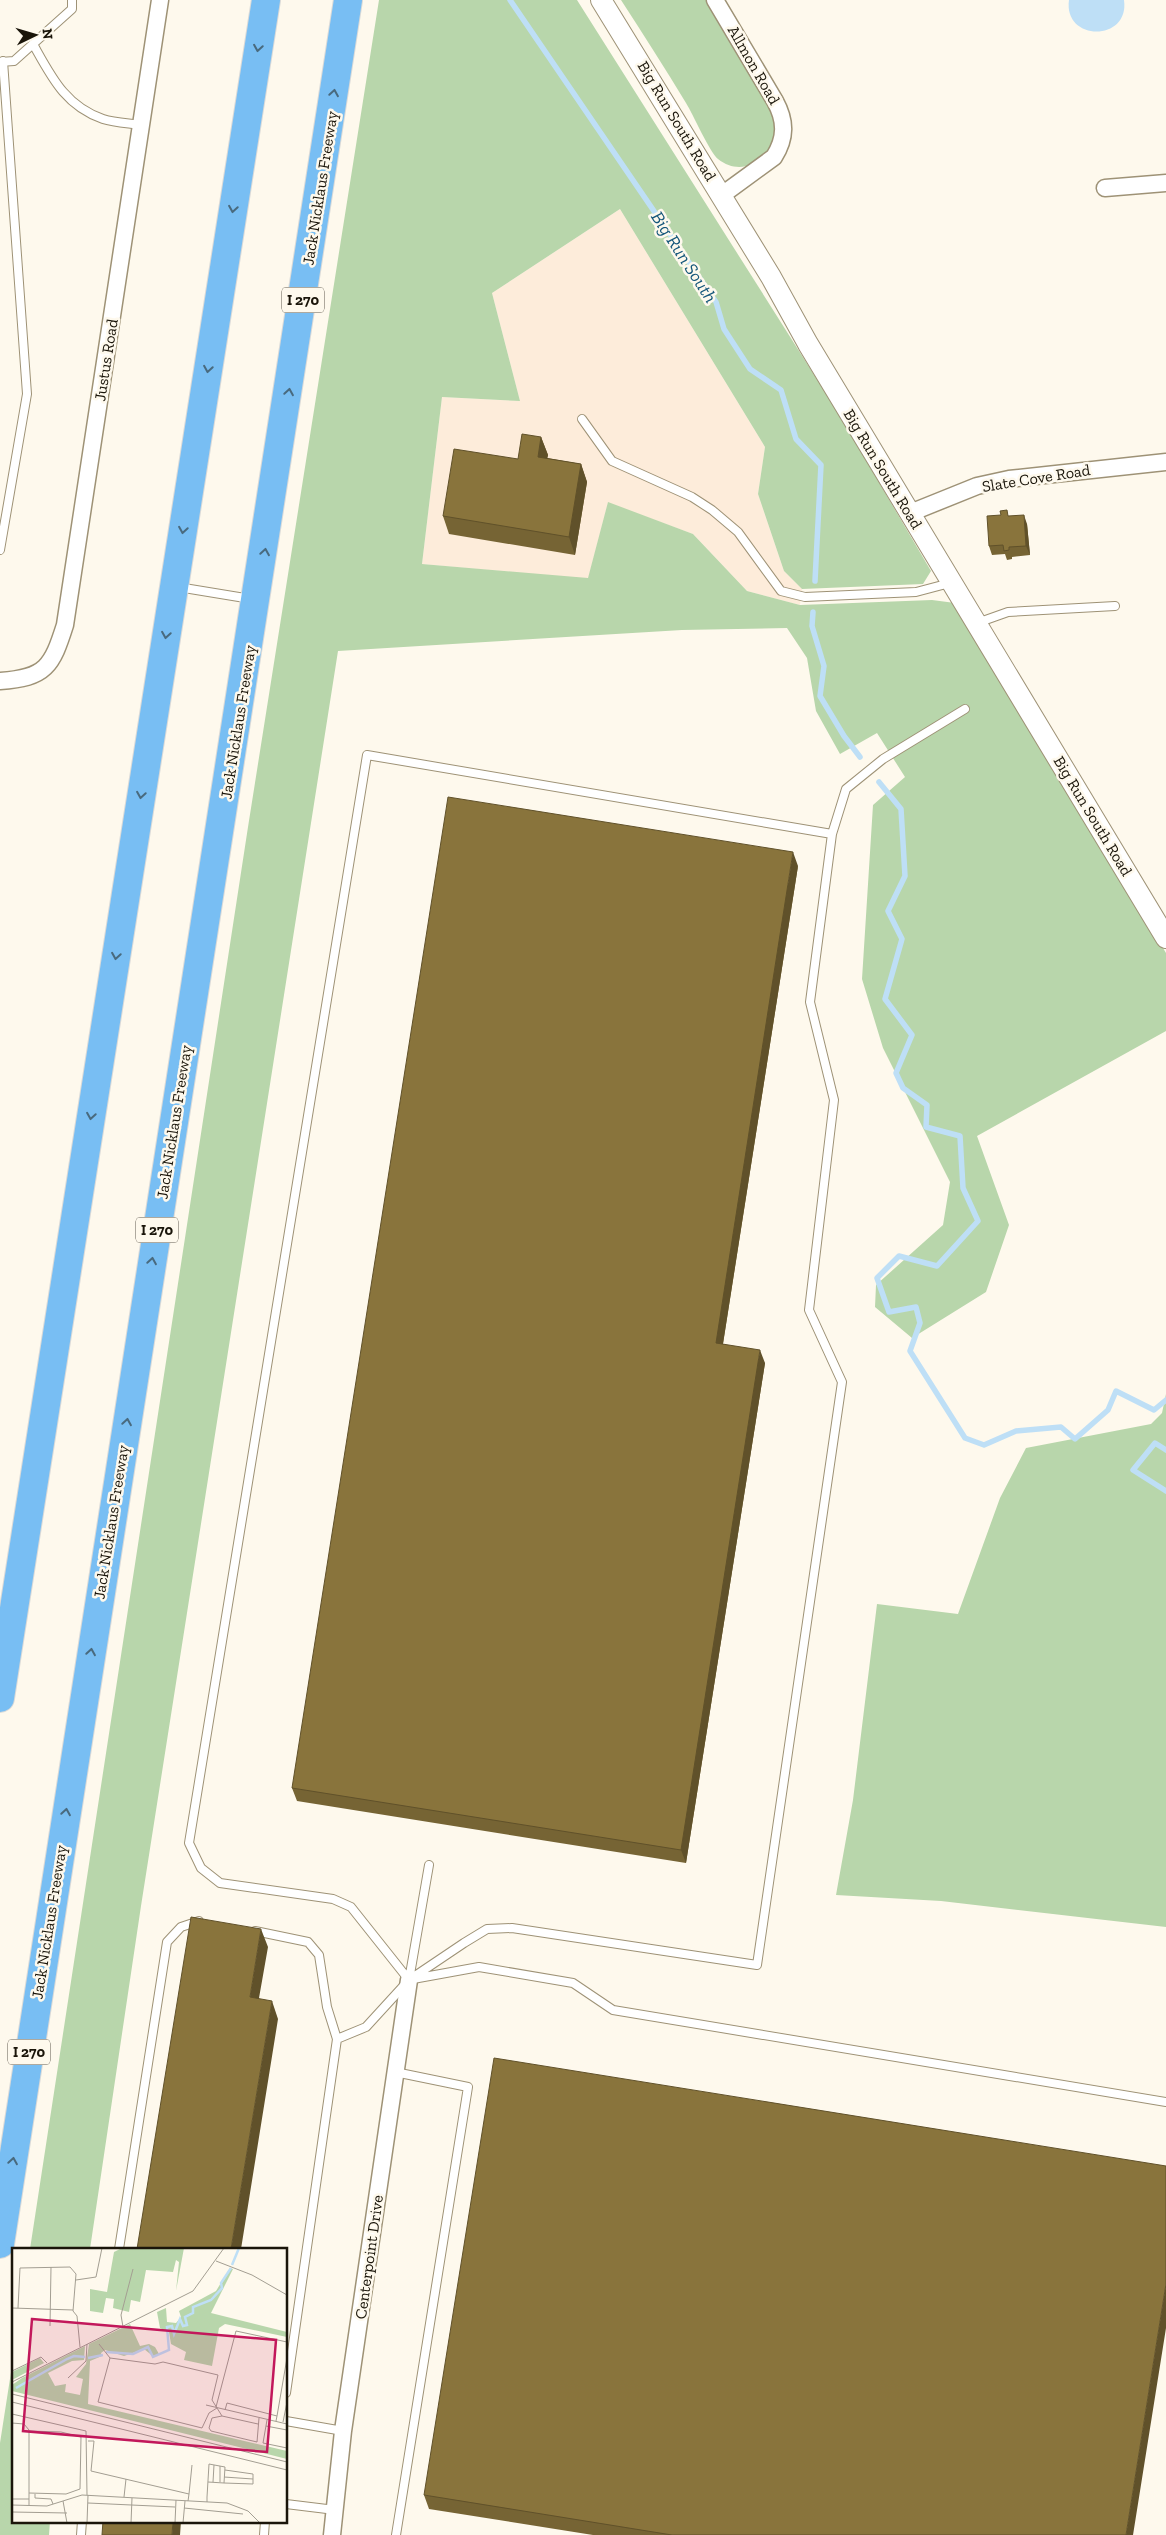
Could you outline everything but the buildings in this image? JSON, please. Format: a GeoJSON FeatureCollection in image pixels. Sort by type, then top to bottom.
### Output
{"type":"FeatureCollection","features":[{"type":"Feature","properties":{"kind":"highway"},"geometry":{"type":"LineString","coordinates":[[0,1698],[266,0]]}},
{"type":"Feature","properties":{"kind":"highway","name":"Jack Nicklaus Freeway"},"geometry":{"type":"LineString","coordinates":[[0,2244],[63,1831],[257,601],[348,0]]}},
{"type":"Feature","properties":{"kind":"street","name":"Justus Road"},"geometry":{"type":"LineString","coordinates":[[0,681],[16,680],[41,672],[54,657],[65,625],[160,0]]}},
{"type":"Feature","properties":{"kind":"street","name":"Big Run South Road"},"geometry":{"type":"LineString","coordinates":[[601,0],[772,277],[808,344],[1166,938]]}},
{"type":"Feature","properties":{"kind":"street","name":"Allmon Road"},"geometry":{"type":"LineString","coordinates":[[715,0],[776,101],[783,120],[784,130],[779,149],[774,157],[722,195]]}},
{"type":"Feature","properties":{"kind":"street"},"geometry":{"type":"LineString","coordinates":[[1106,188],[1166,183]]}},
{"type":"Feature","properties":{"kind":"street","name":"Slate Cove Road"},"geometry":{"type":"LineString","coordinates":[[910,513],[977,486],[1009,479],[1166,462]]}},
{"type":"Feature","properties":{"kind":"street","name":"Centerpoint Drive"},"geometry":{"type":"LineString","coordinates":[[332,2535],[343,2431],[409,1980]]}},
{"type":"Feature","properties":{"kind":"lane"},"geometry":{"type":"LineString","coordinates":[[0,550],[27,394],[2,62],[14,60],[72,10],[72,0]]}},
{"type":"Feature","properties":{"kind":"lane"},"geometry":{"type":"LineString","coordinates":[[33,44],[53,79],[74,105],[104,119],[142,125]]}},
{"type":"Feature","properties":{"kind":"lane"},"geometry":{"type":"LineString","coordinates":[[582,419],[612,461],[692,497],[712,510],[738,532],[781,591],[804,597],[916,592],[952,582]]}},
{"type":"Feature","properties":{"kind":"lane"},"geometry":{"type":"LineString","coordinates":[[174,586],[257,601]]}},
{"type":"Feature","properties":{"kind":"lane"},"geometry":{"type":"LineString","coordinates":[[977,623],[1008,612],[1116,606]]}},
{"type":"Feature","properties":{"kind":"lane"},"geometry":{"type":"LineString","coordinates":[[337,2039],[366,2027],[409,1980],[487,1929],[512,1928],[757,1965],[842,1382],[809,1310],[834,1100],[810,1002],[832,834],[846,789],[883,759],[965,710]]}},
{"type":"Feature","properties":{"kind":"lane"},"geometry":{"type":"LineString","coordinates":[[409,1980],[351,1907],[333,1899],[220,1882],[201,1868],[189,1843],[367,755],[832,834]]}},
{"type":"Feature","properties":{"kind":"lane"},"geometry":{"type":"LineString","coordinates":[[409,1980],[429,1865]]}},
{"type":"Feature","properties":{"kind":"lane"},"geometry":{"type":"LineString","coordinates":[[119,2248],[167,1942],[181,1927],[201,1921],[211,1922]]}},
{"type":"Feature","properties":{"kind":"lane"},"geometry":{"type":"LineString","coordinates":[[250,1930],[308,1942],[319,1956],[327,2007],[337,2039],[288,2380]]}},
{"type":"Feature","properties":{"kind":"lane"},"geometry":{"type":"LineString","coordinates":[[409,1980],[479,1967],[573,1983],[613,2010],[1166,2102]]}},
{"type":"Feature","properties":{"kind":"lane"},"geometry":{"type":"LineString","coordinates":[[396,2072],[468,2087],[396,2535]]}},
{"type":"Feature","properties":{"kind":"lane"},"geometry":{"type":"LineString","coordinates":[[288,2421],[343,2431]]}},
{"type":"Feature","properties":{"kind":"lane"},"geometry":{"type":"LineString","coordinates":[[288,2504],[335,2510]]}},
{"type":"Feature","properties":{"kind":"lane"},"geometry":{"type":"LineString","coordinates":[[81,2535],[82,2522]]}},
{"type":"Feature","properties":{"kind":"lane"},"geometry":{"type":"LineString","coordinates":[[264,2535],[265,2522]]}},
{"type":"Feature","properties":{"kind":"shaded area"},"geometry":{"type":"Polygon","coordinates":[[[620,209],[765,447],[758,494],[784,571],[802,589],[800,605],[747,591],[693,534],[608,503],[588,579],[422,564],[442,397],[520,401],[492,293],[620,209]]]}},
{"type":"Feature","properties":{"kind":"green space"},"geometry":{"type":"Polygon","coordinates":[[[379,0],[577,0],[837,411],[931,571],[923,584],[802,589],[784,571],[758,494],[765,447],[620,209],[492,293],[520,401],[442,397],[422,564],[588,578],[608,502],[693,534],[747,591],[800,605],[932,600],[955,603],[1166,953],[1166,1031],[977,1136],[1009,1225],[986,1292],[912,1338],[875,1307],[876,1285],[943,1225],[950,1182],[883,1048],[862,979],[873,805],[905,777],[877,733],[840,754],[816,711],[807,658],[787,628],[682,630],[338,651],[141,1906],[90,2248],[30,2248],[248,827],[379,0]]]}},
{"type":"Feature","properties":{"kind":"green space"},"geometry":{"type":"Polygon","coordinates":[[[621,0],[706,0],[752,70],[773,115],[775,127],[773,139],[768,150],[761,158],[741,167],[729,165],[718,159],[706,142],[686,103],[621,0]]]}},
{"type":"Feature","properties":{"kind":"green space"},"geometry":{"type":"Polygon","coordinates":[[[1166,1394],[1166,1927],[941,1901],[836,1895],[853,1800],[877,1604],[958,1614],[1000,1498],[1026,1448],[1151,1424],[1162,1413],[1166,1394]]]}},
{"type":"Feature","properties":{"kind":"green space"},"geometry":{"type":"Polygon","coordinates":[[[12,2366],[12,2522],[50,2522],[49,2535],[0,2535],[0,2443],[12,2366]]]}},
{"type":"Feature","properties":{"kind":"water"},"geometry":{"type":"Polygon","coordinates":[[[1069,0],[1124,0],[1123,14],[1117,24],[1108,30],[1096,32],[1085,30],[1076,24],[1070,14],[1069,0]]]}},
{"type":"Feature","properties":{"kind":"waterway","name":"Big Run South"},"geometry":{"type":"LineString","coordinates":[[510,0],[716,302],[724,329],[750,369],[781,390],[796,439],[821,465],[815,581]]}},
{"type":"Feature","properties":{"kind":"waterway","name":"Big Run South"},"geometry":{"type":"LineString","coordinates":[[813,612],[812,626],[824,666],[820,696],[844,736],[860,757]]}},
{"type":"Feature","properties":{"kind":"waterway","name":"Big Run South"},"geometry":{"type":"LineString","coordinates":[[879,782],[901,809],[905,876],[888,911],[902,939],[885,999],[912,1035],[896,1073],[903,1088],[927,1105],[926,1127],[960,1136],[963,1188],[978,1221],[937,1266],[899,1256],[877,1278],[889,1312],[916,1307],[920,1323],[910,1351],[965,1438],[984,1445],[1016,1431],[1061,1427],[1075,1439],[1108,1410],[1116,1391],[1154,1410],[1166,1400]]}},
{"type":"Feature","properties":{"kind":"waterway","name":"Big Run South"},"geometry":{"type":"LineString","coordinates":[[1166,1450],[1155,1443],[1133,1470],[1166,1491]]}}]}
